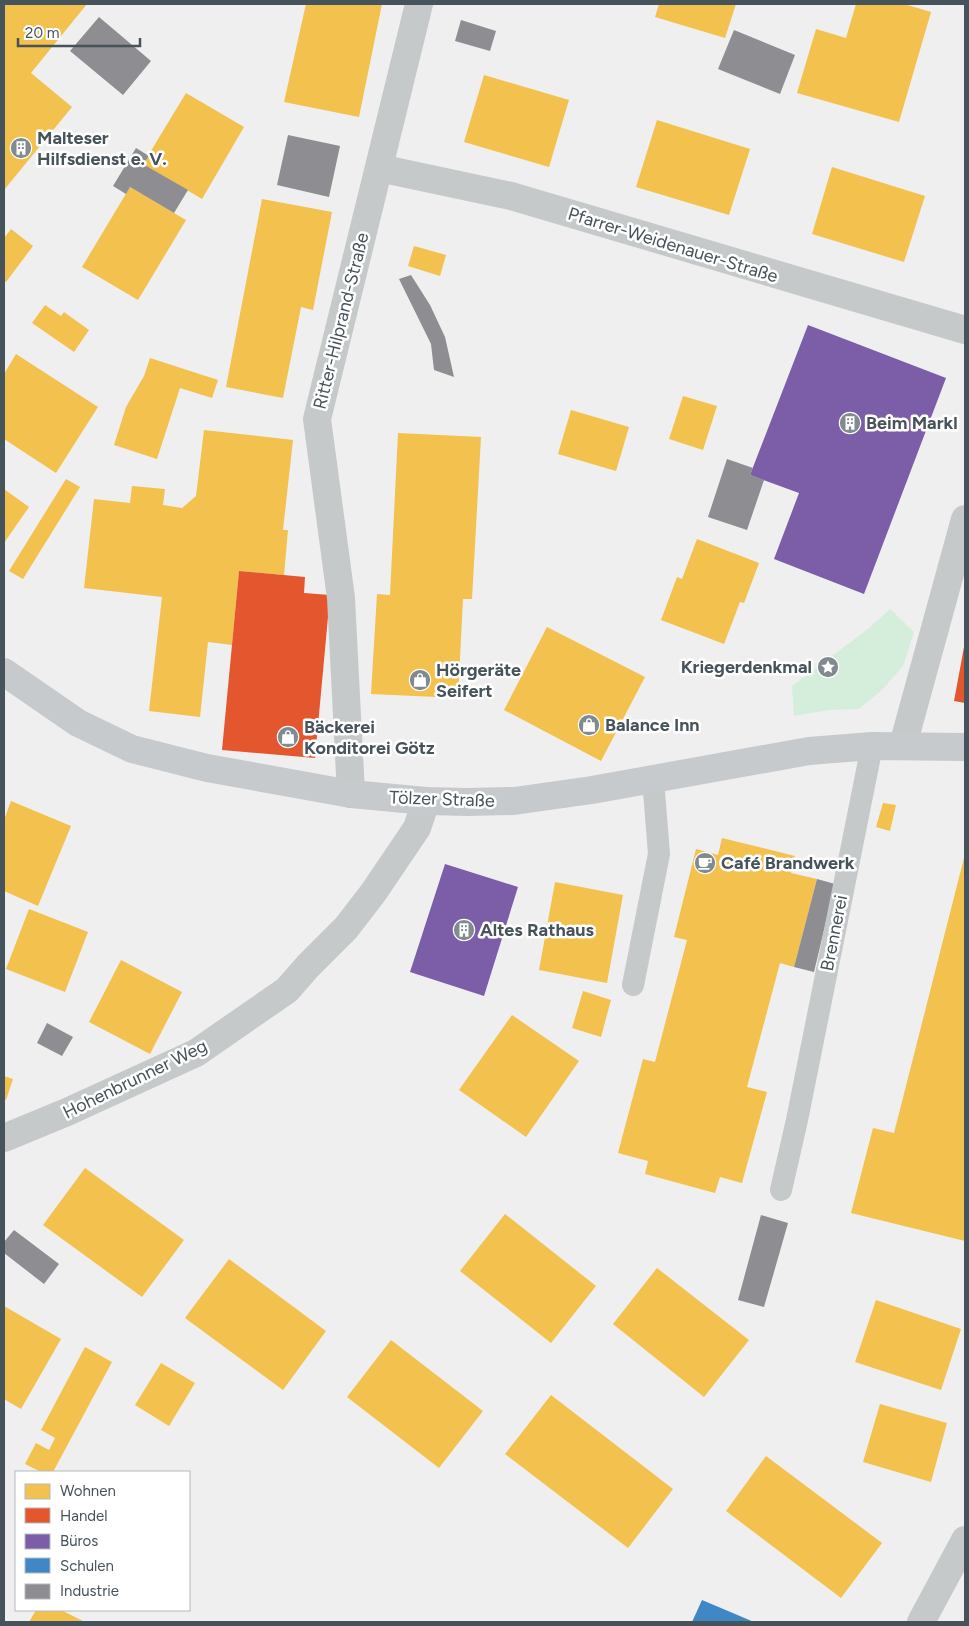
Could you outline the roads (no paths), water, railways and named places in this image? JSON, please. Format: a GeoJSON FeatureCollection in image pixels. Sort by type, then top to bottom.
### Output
{"type":"FeatureCollection","features":[{"type":"Feature","properties":{"kind":"main road","name":"Tölzer Straße"},"geometry":{"type":"LineString","coordinates":[[4,672],[78,723],[132,749],[207,768],[351,794],[426,801],[514,801],[592,790],[809,751],[903,745],[965,747]]}},
{"type":"Feature","properties":{"kind":"street","name":"Ritter-Hilprand-Straße"},"geometry":{"type":"LineString","coordinates":[[351,794],[341,598],[317,419],[419,4]]}},
{"type":"Feature","properties":{"kind":"street","name":"Pfarrer-Weidenauer-Straße"},"geometry":{"type":"LineString","coordinates":[[379,168],[511,196],[965,330]]}},
{"type":"Feature","properties":{"kind":"street"},"geometry":{"type":"LineString","coordinates":[[903,745],[965,519]]}},
{"type":"Feature","properties":{"kind":"street","name":"Hohenbrunner Weg"},"geometry":{"type":"LineString","coordinates":[[4,1138],[67,1112],[196,1053],[286,990],[346,928],[373,893],[417,828],[426,801]]}},
{"type":"Feature","properties":{"kind":"street"},"geometry":{"type":"LineString","coordinates":[[921,1622],[965,1540]]}},
{"type":"Feature","properties":{"kind":"lane","name":"Brennerei"},"geometry":{"type":"LineString","coordinates":[[781,1190],[797,1120],[872,746]]}},
{"type":"Feature","properties":{"kind":"lane"},"geometry":{"type":"LineString","coordinates":[[632,985],[659,854],[653,779]]}},
{"type":"Feature","properties":{"kind":"place","name":"Malteser Hilfsdienst e. V."},"geometry":{"type":"Point","coordinates":[21,148]}},
{"type":"Feature","properties":{"kind":"place","name":"Beim Markl"},"geometry":{"type":"Point","coordinates":[850,423]}},
{"type":"Feature","properties":{"kind":"place","name":"Kriegerdenkmal"},"geometry":{"type":"Point","coordinates":[828,667]}},
{"type":"Feature","properties":{"kind":"place","name":"Hörgeräte Seifert"},"geometry":{"type":"Point","coordinates":[420,680]}},
{"type":"Feature","properties":{"kind":"place","name":"Balance Inn"},"geometry":{"type":"Point","coordinates":[589,725]}},
{"type":"Feature","properties":{"kind":"place","name":"Bäckerei Konditorei Götz"},"geometry":{"type":"Point","coordinates":[288,737]}},
{"type":"Feature","properties":{"kind":"place","name":"Café Brandwerk"},"geometry":{"type":"Point","coordinates":[705,863]}},
{"type":"Feature","properties":{"kind":"place","name":"Altes Rathaus"},"geometry":{"type":"Point","coordinates":[464,930]}}]}
